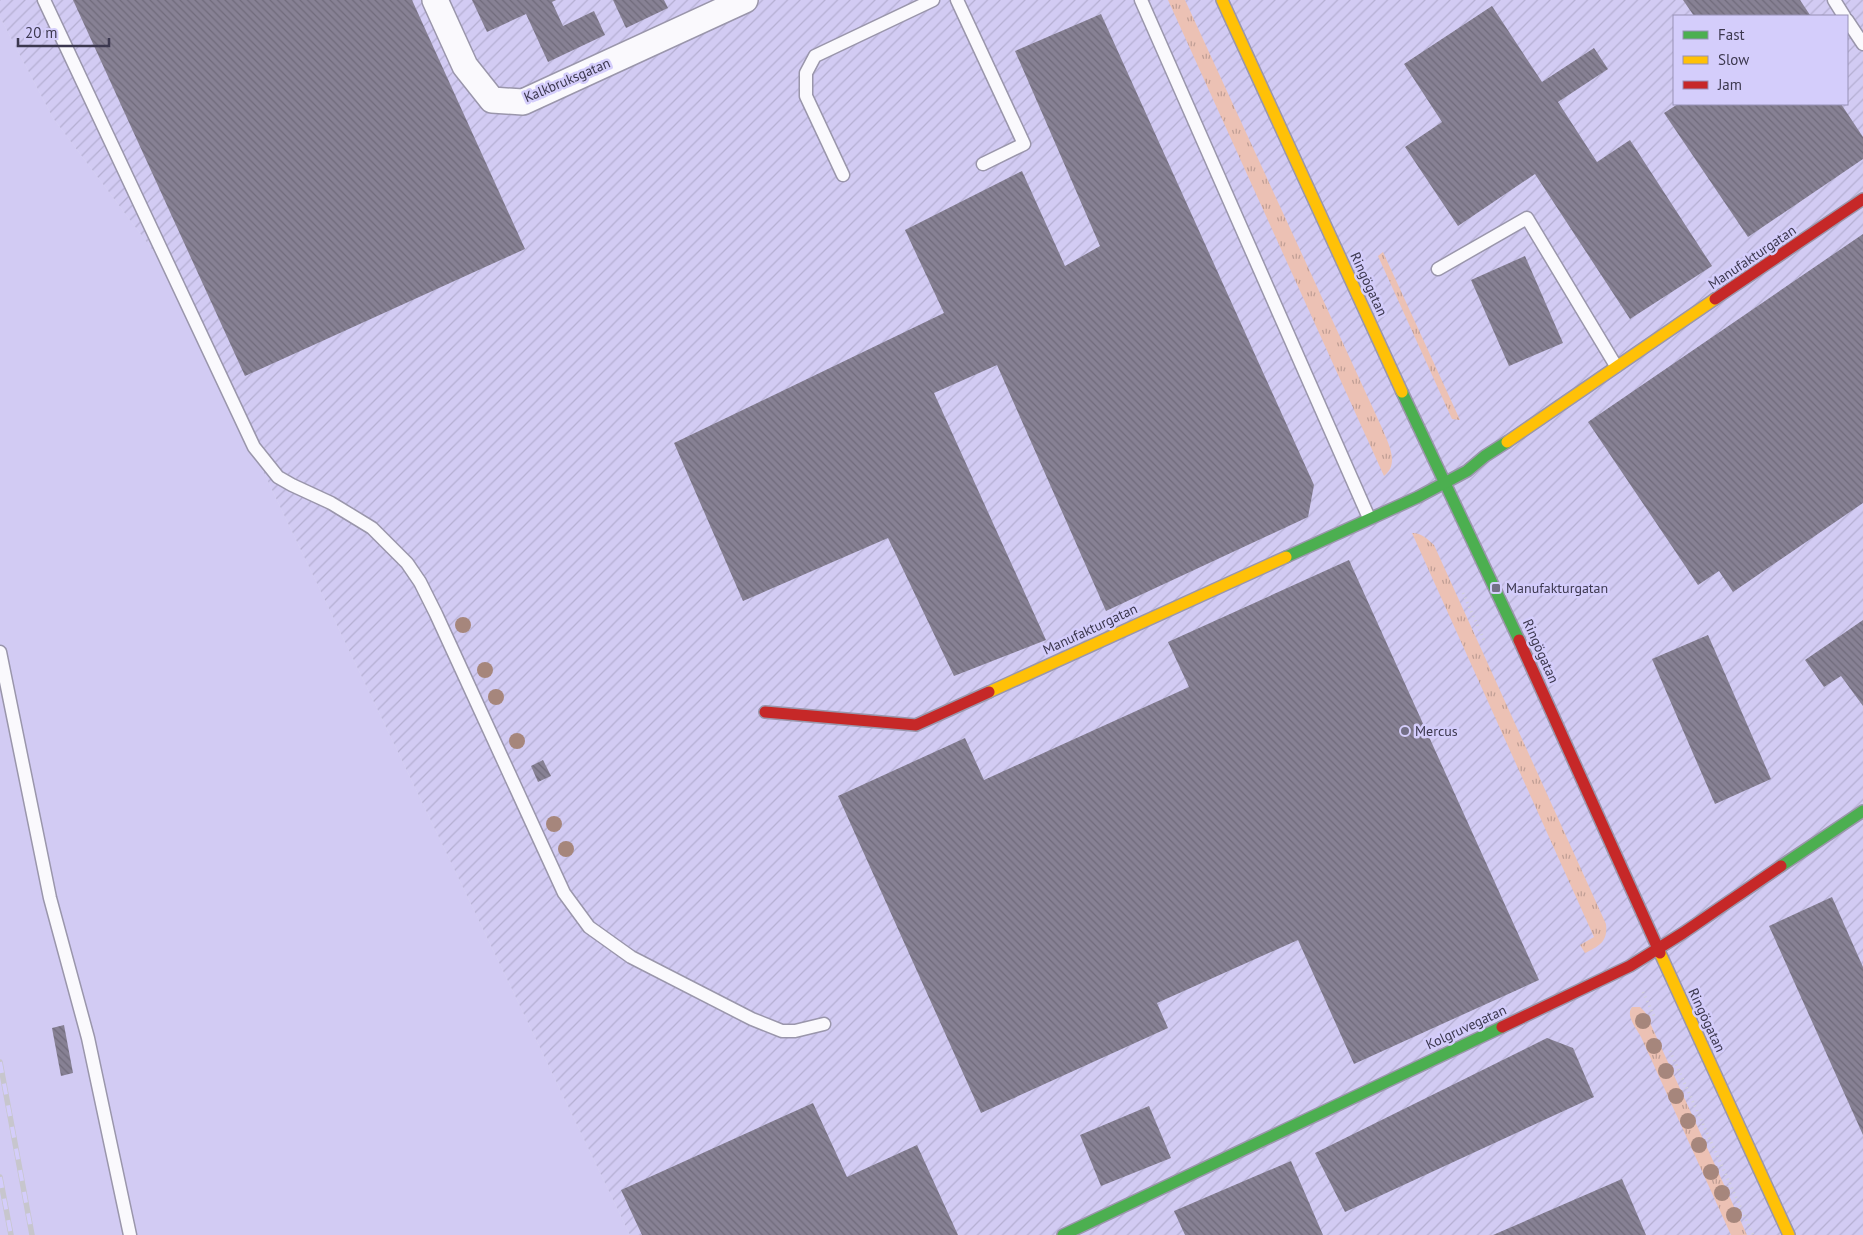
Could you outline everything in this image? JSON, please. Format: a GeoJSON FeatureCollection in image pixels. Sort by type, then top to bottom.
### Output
{"type":"FeatureCollection","features":[{"type":"Feature","properties":{"kind":"street","name":"Kalkbruksgatan"},"geometry":{"type":"LineString","coordinates":[[435,0],[465,66],[492,100],[523,102],[745,0]]}},
{"type":"Feature","properties":{"kind":"street","name":"Ringögatan"},"geometry":{"type":"LineString","coordinates":[[1222,0],[1444,482],[1496,588],[1789,1235]]}},
{"type":"Feature","properties":{"kind":"street","name":"Manufakturgatan"},"geometry":{"type":"LineString","coordinates":[[765,712],[916,725],[1418,497],[1467,471],[1485,456],[1527,429],[1616,366],[1863,199]]}},
{"type":"Feature","properties":{"kind":"street","name":"Kolgruvegatan"},"geometry":{"type":"LineString","coordinates":[[1063,1235],[1630,966],[1863,811]]}},
{"type":"Feature","properties":{"kind":"lane"},"geometry":{"type":"LineString","coordinates":[[44,0],[254,447],[278,477],[332,503],[372,528],[407,563],[420,582],[436,614],[564,893],[589,927],[631,957],[752,1019],[782,1031],[795,1031],[824,1024]]}},
{"type":"Feature","properties":{"kind":"lane"},"geometry":{"type":"LineString","coordinates":[[843,175],[806,96],[806,73],[815,56],[933,0]]}},
{"type":"Feature","properties":{"kind":"lane"},"geometry":{"type":"LineString","coordinates":[[957,0],[1024,144],[983,164]]}},
{"type":"Feature","properties":{"kind":"lane"},"geometry":{"type":"LineString","coordinates":[[1141,0],[1369,518]]}},
{"type":"Feature","properties":{"kind":"lane"},"geometry":{"type":"LineString","coordinates":[[1834,0],[1843,15]]}},
{"type":"Feature","properties":{"kind":"lane"},"geometry":{"type":"LineString","coordinates":[[1848,22],[1863,44]]}},
{"type":"Feature","properties":{"kind":"lane"},"geometry":{"type":"LineString","coordinates":[[1438,268],[1527,218],[1616,366]]}},
{"type":"Feature","properties":{"kind":"lane"},"geometry":{"type":"LineString","coordinates":[[0,652],[50,898],[88,1038],[130,1235]]}},
{"type":"Feature","properties":{"kind":"path"},"geometry":{"type":"LineString","coordinates":[[1459,585],[1488,648]]}},
{"type":"Feature","properties":{"kind":"path"},"geometry":{"type":"LineString","coordinates":[[1630,966],[1657,1024]]}},
{"type":"Feature","properties":{"kind":"path"},"geometry":{"type":"LineString","coordinates":[[1669,1050],[1753,1235]]}},
{"type":"Feature","properties":{"kind":"shaded area"},"geometry":{"type":"Polygon","coordinates":[[[0,0],[1863,0],[1863,1235],[630,1235],[164,265],[53,118],[0,17],[0,0]]]}},
{"type":"Feature","properties":{"kind":"shaded area"},"geometry":{"type":"Polygon","coordinates":[[[0,17],[53,118],[164,265],[630,1235],[0,1235],[0,17]]]}},
{"type":"Feature","properties":{"kind":"green space"},"geometry":{"type":"Polygon","coordinates":[[[1168,0],[1185,0],[1382,428],[1392,459],[1389,471],[1384,476],[1168,0]]]}},
{"type":"Feature","properties":{"kind":"green space"},"geometry":{"type":"Polygon","coordinates":[[[1383,252],[1460,420],[1452,419],[1378,256],[1383,252]]]}},
{"type":"Feature","properties":{"kind":"green space"},"geometry":{"type":"Polygon","coordinates":[[[1412,533],[1422,535],[1434,545],[1606,924],[1606,935],[1602,943],[1585,953],[1580,945],[1594,937],[1412,533]]]}},
{"type":"Feature","properties":{"kind":"green space"},"geometry":{"type":"Polygon","coordinates":[[[1632,1007],[1640,1007],[1645,1012],[1747,1235],[1731,1235],[1641,1037],[1632,1022],[1630,1011],[1632,1007]]]}},
{"type":"Feature","properties":{"kind":"building"},"geometry":{"type":"Polygon","coordinates":[[[73,0],[412,0],[525,249],[245,376],[73,0]]]}},
{"type":"Feature","properties":{"kind":"building"},"geometry":{"type":"Polygon","coordinates":[[[472,0],[556,0],[552,2],[563,26],[594,11],[605,35],[548,62],[526,14],[487,32],[472,0]]]}},
{"type":"Feature","properties":{"kind":"building"},"geometry":{"type":"Polygon","coordinates":[[[613,0],[664,0],[668,8],[626,28],[613,0]]]}},
{"type":"Feature","properties":{"kind":"building"},"geometry":{"type":"Polygon","coordinates":[[[1683,0],[1800,0],[1810,15],[1693,15],[1683,0]]]}},
{"type":"Feature","properties":{"kind":"building"},"geometry":{"type":"Polygon","coordinates":[[[1492,6],[1542,82],[1594,48],[1608,69],[1558,102],[1597,162],[1630,140],[1712,266],[1630,319],[1535,174],[1458,226],[1405,147],[1442,122],[1404,64],[1492,6]]]}},
{"type":"Feature","properties":{"kind":"building"},"geometry":{"type":"Polygon","coordinates":[[[1101,14],[1314,485],[1308,517],[1106,611],[997,365],[934,393],[1046,640],[954,676],[888,538],[743,601],[674,443],[944,313],[905,230],[1022,171],[1065,266],[1100,246],[1015,51],[1101,14]]]}},
{"type":"Feature","properties":{"kind":"building"},"geometry":{"type":"Polygon","coordinates":[[[1676,105],[1842,105],[1863,137],[1863,159],[1748,237],[1664,113],[1676,105]]]}},
{"type":"Feature","properties":{"kind":"building"},"geometry":{"type":"Polygon","coordinates":[[[1863,234],[1863,503],[1733,592],[1719,571],[1698,585],[1588,422],[1863,234]]]}},
{"type":"Feature","properties":{"kind":"building"},"geometry":{"type":"Polygon","coordinates":[[[1525,256],[1563,343],[1509,366],[1471,280],[1525,256]]]}},
{"type":"Feature","properties":{"kind":"building"},"geometry":{"type":"Polygon","coordinates":[[[1349,560],[1539,980],[1354,1064],[1298,940],[1157,1003],[1168,1028],[981,1113],[838,796],[965,738],[984,780],[1189,687],[1168,642],[1349,560]]]}},
{"type":"Feature","properties":{"kind":"building"},"geometry":{"type":"Polygon","coordinates":[[[1863,620],[1863,706],[1841,676],[1824,687],[1805,660],[1863,620]]]}},
{"type":"Feature","properties":{"kind":"building"},"geometry":{"type":"Polygon","coordinates":[[[1708,635],[1771,779],[1715,804],[1652,659],[1708,635]]]}},
{"type":"Feature","properties":{"kind":"building"},"geometry":{"type":"Polygon","coordinates":[[[543,760],[551,776],[538,782],[531,766],[543,760]]]}},
{"type":"Feature","properties":{"kind":"building"},"geometry":{"type":"Polygon","coordinates":[[[1832,897],[1863,967],[1863,1135],[1769,926],[1832,897]]]}},
{"type":"Feature","properties":{"kind":"building"},"geometry":{"type":"Polygon","coordinates":[[[64,1025],[73,1073],[61,1076],[52,1028],[64,1025]]]}},
{"type":"Feature","properties":{"kind":"building"},"geometry":{"type":"Polygon","coordinates":[[[1547,1038],[1573,1048],[1594,1097],[1345,1212],[1315,1153],[1547,1038]]]}},
{"type":"Feature","properties":{"kind":"building"},"geometry":{"type":"Polygon","coordinates":[[[813,1103],[847,1177],[917,1145],[958,1235],[642,1235],[621,1190],[813,1103]]]}},
{"type":"Feature","properties":{"kind":"building"},"geometry":{"type":"Polygon","coordinates":[[[1149,1106],[1171,1158],[1101,1186],[1080,1135],[1149,1106]]]}},
{"type":"Feature","properties":{"kind":"building"},"geometry":{"type":"Polygon","coordinates":[[[1291,1161],[1323,1235],[1185,1235],[1174,1211],[1291,1161]]]}},
{"type":"Feature","properties":{"kind":"building"},"geometry":{"type":"Polygon","coordinates":[[[1622,1179],[1646,1235],[1493,1235],[1622,1179]]]}},
{"type":"Feature","properties":{"kind":"railway"},"geometry":{"type":"LineString","coordinates":[[0,1062],[32,1235]]}},
{"type":"Feature","properties":{"kind":"railway"},"geometry":{"type":"LineString","coordinates":[[0,1177],[11,1235]]}},
{"type":"Feature","properties":{"kind":"traffic: fast"},"geometry":{"type":"LineString","coordinates":[[1402,392],[1519,640]]}},
{"type":"Feature","properties":{"kind":"traffic: fast"},"geometry":{"type":"LineString","coordinates":[[1286,557],[1418,497],[1467,471],[1485,456],[1507,442]]}},
{"type":"Feature","properties":{"kind":"traffic: fast"},"geometry":{"type":"LineString","coordinates":[[1781,866],[1863,811]]}},
{"type":"Feature","properties":{"kind":"traffic: fast"},"geometry":{"type":"LineString","coordinates":[[1063,1235],[1502,1027]]}},
{"type":"Feature","properties":{"kind":"traffic: slow"},"geometry":{"type":"LineString","coordinates":[[1222,0],[1402,392]]}},
{"type":"Feature","properties":{"kind":"traffic: slow"},"geometry":{"type":"LineString","coordinates":[[1507,442],[1715,299]]}},
{"type":"Feature","properties":{"kind":"traffic: slow"},"geometry":{"type":"LineString","coordinates":[[989,692],[1286,557]]}},
{"type":"Feature","properties":{"kind":"traffic: slow"},"geometry":{"type":"LineString","coordinates":[[1660,953],[1789,1235]]}},
{"type":"Feature","properties":{"kind":"traffic: jam"},"geometry":{"type":"LineString","coordinates":[[1715,299],[1863,199]]}},
{"type":"Feature","properties":{"kind":"traffic: jam"},"geometry":{"type":"LineString","coordinates":[[1519,640],[1660,953]]}},
{"type":"Feature","properties":{"kind":"traffic: jam"},"geometry":{"type":"LineString","coordinates":[[765,712],[916,725],[989,692]]}},
{"type":"Feature","properties":{"kind":"traffic: jam"},"geometry":{"type":"LineString","coordinates":[[1502,1027],[1630,966],[1683,933],[1781,866]]}},
{"type":"Feature","properties":{"kind":"place","name":"Manufakturgatan"},"geometry":{"type":"Point","coordinates":[1496,588]}},
{"type":"Feature","properties":{"kind":"place","name":"Mercus"},"geometry":{"type":"Point","coordinates":[1405,731]}}]}
